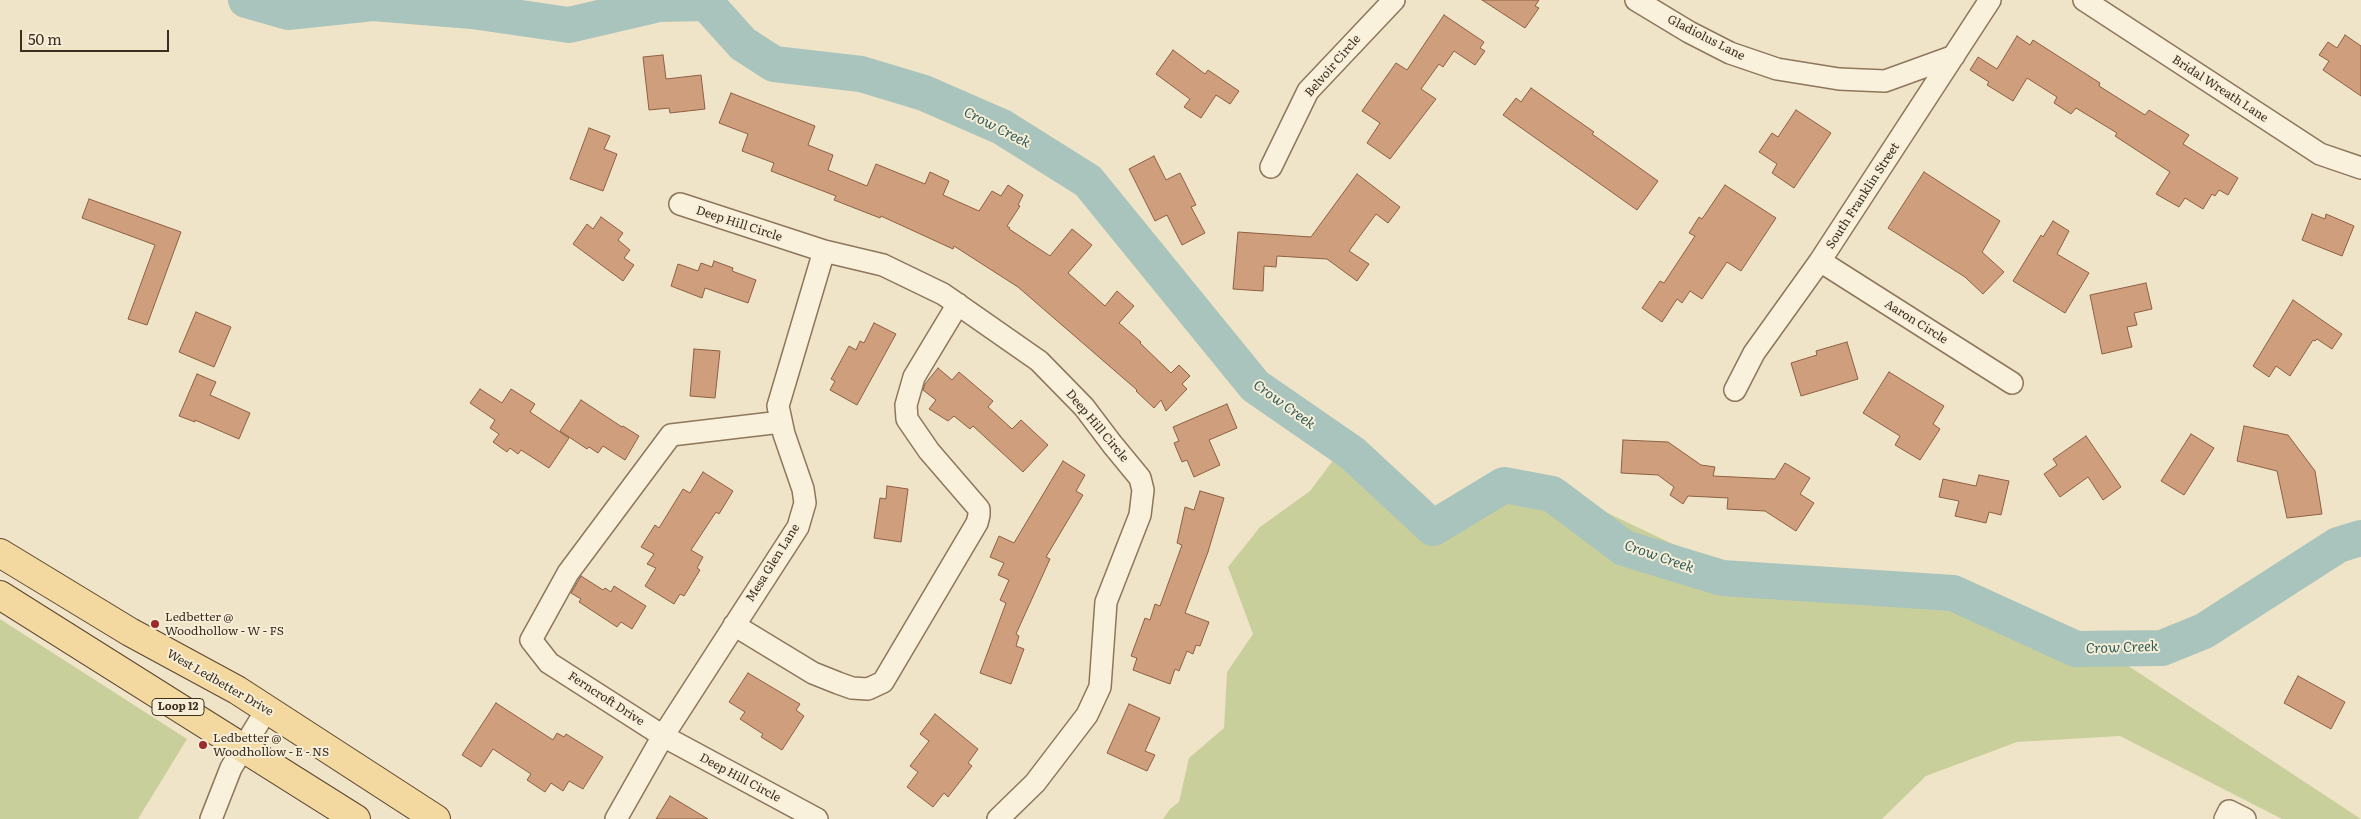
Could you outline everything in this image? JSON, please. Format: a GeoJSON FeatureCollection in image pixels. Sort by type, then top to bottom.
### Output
{"type":"FeatureCollection","features":[{"type":"Feature","properties":{"kind":"main road","name":"West Ledbetter Drive"},"geometry":{"type":"LineString","coordinates":[[0,553],[130,632],[237,690],[436,819]]}},
{"type":"Feature","properties":{"kind":"main road","name":"Loop 12"},"geometry":{"type":"LineString","coordinates":[[0,596],[356,819]]}},
{"type":"Feature","properties":{"kind":"street","name":"Belvoir Circle"},"geometry":{"type":"LineString","coordinates":[[1271,167],[1308,91],[1394,0]]}},
{"type":"Feature","properties":{"kind":"street","name":"Gladiolus Lane"},"geometry":{"type":"LineString","coordinates":[[1636,0],[1689,32],[1730,53],[1777,69],[1839,79],[1885,81],[1954,56]]}},
{"type":"Feature","properties":{"kind":"street","name":"South Franklin Street"},"geometry":{"type":"LineString","coordinates":[[1735,390],[1754,353],[1820,261],[1990,0]]}},
{"type":"Feature","properties":{"kind":"street","name":"Bridal Wreath Lane"},"geometry":{"type":"LineString","coordinates":[[2084,0],[2320,154],[2361,168]]}},
{"type":"Feature","properties":{"kind":"street","name":"Deep Hill Circle"},"geometry":{"type":"LineString","coordinates":[[680,204],[824,252],[883,265],[943,294],[1039,361],[1084,407],[1140,478],[1143,490],[1140,515],[1106,602],[1100,687],[1087,715],[1035,783],[998,819]]}},
{"type":"Feature","properties":{"kind":"street","name":"Mesa Glen Lane"},"geometry":{"type":"LineString","coordinates":[[616,819],[663,736],[798,527],[805,503],[803,489],[778,406],[824,252]]}},
{"type":"Feature","properties":{"kind":"street","name":"Aaron Circle"},"geometry":{"type":"LineString","coordinates":[[1820,261],[2012,383]]}},
{"type":"Feature","properties":{"kind":"street"},"geometry":{"type":"LineString","coordinates":[[734,625],[813,673],[852,688],[868,689],[883,682],[972,531],[979,515],[978,509],[973,502],[915,433],[907,419],[906,412],[907,398],[914,377],[958,304]]}},
{"type":"Feature","properties":{"kind":"street","name":"Ferncroft Drive"},"geometry":{"type":"LineString","coordinates":[[663,736],[549,663],[531,640],[568,573],[671,435],[782,422]]}},
{"type":"Feature","properties":{"kind":"street"},"geometry":{"type":"LineString","coordinates":[[211,819],[231,768],[267,709]]}},
{"type":"Feature","properties":{"kind":"street","name":"Deep Hill Circle"},"geometry":{"type":"LineString","coordinates":[[663,736],[817,819]]}},
{"type":"Feature","properties":{"kind":"street"},"geometry":{"type":"LineString","coordinates":[[2225,819],[2229,811],[2245,819]]}},
{"type":"Feature","properties":{"kind":"green space"},"geometry":{"type":"Polygon","coordinates":[[[1337,455],[1436,522],[1515,469],[1738,575],[1922,585],[2050,642],[2063,623],[2361,819],[2282,819],[2120,736],[2017,742],[1926,776],[1882,819],[1163,819],[1170,809],[1179,802],[1189,758],[1224,728],[1227,672],[1253,634],[1228,567],[1260,527],[1310,491],[1337,455]]]}},
{"type":"Feature","properties":{"kind":"green space"},"geometry":{"type":"Polygon","coordinates":[[[0,619],[187,739],[138,819],[0,819],[0,619]]]}},
{"type":"Feature","properties":{"kind":"building"},"geometry":{"type":"Polygon","coordinates":[[[1482,0],[1539,0],[1535,6],[1539,8],[1525,28],[1482,0]]]}},
{"type":"Feature","properties":{"kind":"building"},"geometry":{"type":"Polygon","coordinates":[[[1444,15],[1484,42],[1480,48],[1485,51],[1475,65],[1454,51],[1443,67],[1439,64],[1421,89],[1436,99],[1390,159],[1367,143],[1380,123],[1362,111],[1396,63],[1407,70],[1444,15]]]}},
{"type":"Feature","properties":{"kind":"building"},"geometry":{"type":"Polygon","coordinates":[[[2345,35],[2361,46],[2361,96],[2323,70],[2329,61],[2319,55],[2328,42],[2337,48],[2345,35]]]}},
{"type":"Feature","properties":{"kind":"building"},"geometry":{"type":"Polygon","coordinates":[[[2017,36],[2030,45],[2033,40],[2100,83],[2099,86],[2145,115],[2149,110],[2189,135],[2183,144],[2238,178],[2228,195],[2219,190],[2215,196],[2212,194],[2203,209],[2185,198],[2179,207],[2156,194],[2170,172],[2115,136],[2117,133],[2076,108],[2071,114],[2054,103],[2057,97],[2027,78],[2013,101],[1987,85],[1989,82],[1970,70],[1978,57],[1997,69],[2017,36]]]}},
{"type":"Feature","properties":{"kind":"building"},"geometry":{"type":"Polygon","coordinates":[[[1173,50],[1205,74],[1208,70],[1239,91],[1230,104],[1216,95],[1201,118],[1184,107],[1190,99],[1156,74],[1173,50]]]}},
{"type":"Feature","properties":{"kind":"building"},"geometry":{"type":"Polygon","coordinates":[[[663,55],[666,79],[701,75],[705,109],[670,113],[669,108],[649,110],[643,57],[663,55]]]}},
{"type":"Feature","properties":{"kind":"building"},"geometry":{"type":"Polygon","coordinates":[[[1531,88],[1594,132],[1592,134],[1658,181],[1637,210],[1503,115],[1516,98],[1521,102],[1531,88]]]}},
{"type":"Feature","properties":{"kind":"building"},"geometry":{"type":"Polygon","coordinates":[[[731,93],[815,126],[808,145],[833,155],[828,170],[867,186],[876,164],[925,184],[930,172],[949,181],[943,195],[979,211],[992,191],[1001,196],[1008,185],[1023,195],[1018,205],[1020,206],[1007,226],[1009,229],[1050,256],[1072,229],[1092,245],[1068,273],[1105,306],[1117,291],[1134,306],[1119,323],[1141,342],[1171,373],[1179,365],[1190,376],[1182,384],[1187,389],[1166,411],[1161,400],[1154,408],[1137,390],[1018,287],[954,246],[953,249],[881,216],[880,218],[834,200],[836,196],[771,171],[774,163],[742,151],[748,134],[719,123],[731,93]]]}},
{"type":"Feature","properties":{"kind":"building"},"geometry":{"type":"Polygon","coordinates":[[[1796,110],[1831,133],[1794,188],[1772,173],[1777,164],[1759,152],[1772,133],[1778,137],[1796,110]]]}},
{"type":"Feature","properties":{"kind":"building"},"geometry":{"type":"Polygon","coordinates":[[[589,128],[610,136],[604,149],[617,154],[603,191],[570,179],[589,128]]]}},
{"type":"Feature","properties":{"kind":"building"},"geometry":{"type":"Polygon","coordinates":[[[1154,156],[1166,180],[1180,173],[1196,205],[1191,207],[1205,233],[1182,245],[1167,215],[1155,221],[1129,169],[1154,156]]]}},
{"type":"Feature","properties":{"kind":"building"},"geometry":{"type":"Polygon","coordinates":[[[1924,172],[2000,221],[1982,252],[2004,272],[1983,294],[1965,277],[1888,228],[1924,172]]]}},
{"type":"Feature","properties":{"kind":"building"},"geometry":{"type":"Polygon","coordinates":[[[1357,174],[1400,207],[1388,223],[1376,214],[1349,251],[1369,264],[1357,281],[1327,259],[1277,256],[1276,267],[1264,266],[1263,291],[1233,289],[1238,232],[1311,237],[1357,174]]]}},
{"type":"Feature","properties":{"kind":"building"},"geometry":{"type":"Polygon","coordinates":[[[1725,185],[1776,218],[1741,271],[1727,262],[1702,299],[1690,291],[1682,303],[1677,299],[1662,322],[1642,308],[1660,281],[1664,283],[1695,236],[1689,233],[1699,217],[1702,219],[1725,185]]]}},
{"type":"Feature","properties":{"kind":"building"},"geometry":{"type":"Polygon","coordinates":[[[89,199],[181,232],[147,325],[128,319],[155,245],[82,218],[89,199]]]}},
{"type":"Feature","properties":{"kind":"building"},"geometry":{"type":"Polygon","coordinates":[[[2312,214],[2325,219],[2326,214],[2354,226],[2342,256],[2302,240],[2312,214]]]}},
{"type":"Feature","properties":{"kind":"building"},"geometry":{"type":"Polygon","coordinates":[[[601,217],[623,233],[618,240],[630,250],[624,258],[634,265],[623,281],[573,244],[587,224],[593,229],[601,217]]]}},
{"type":"Feature","properties":{"kind":"building"},"geometry":{"type":"Polygon","coordinates":[[[2053,221],[2069,231],[2057,254],[2089,273],[2065,313],[2013,281],[2041,235],[2043,237],[2053,221]]]}},
{"type":"Feature","properties":{"kind":"building"},"geometry":{"type":"Polygon","coordinates":[[[714,261],[733,268],[732,271],[756,280],[748,303],[705,288],[702,298],[671,286],[678,264],[698,271],[701,263],[712,267],[714,261]]]}},
{"type":"Feature","properties":{"kind":"building"},"geometry":{"type":"Polygon","coordinates":[[[2146,283],[2152,309],[2134,313],[2137,325],[2127,327],[2132,347],[2102,354],[2090,295],[2146,283]]]}},
{"type":"Feature","properties":{"kind":"building"},"geometry":{"type":"Polygon","coordinates":[[[2293,300],[2342,334],[2332,349],[2317,339],[2313,340],[2290,376],[2276,366],[2269,377],[2253,366],[2293,300]]]}},
{"type":"Feature","properties":{"kind":"building"},"geometry":{"type":"Polygon","coordinates":[[[196,312],[231,327],[214,367],[179,352],[196,312]]]}},
{"type":"Feature","properties":{"kind":"building"},"geometry":{"type":"Polygon","coordinates":[[[874,323],[896,334],[857,405],[830,390],[835,381],[831,379],[849,346],[856,350],[860,341],[864,343],[874,323]]]}},
{"type":"Feature","properties":{"kind":"building"},"geometry":{"type":"Polygon","coordinates":[[[1847,342],[1858,379],[1801,396],[1791,363],[1817,355],[1816,351],[1847,342]]]}},
{"type":"Feature","properties":{"kind":"building"},"geometry":{"type":"Polygon","coordinates":[[[694,349],[720,351],[715,398],[690,396],[694,349]]]}},
{"type":"Feature","properties":{"kind":"building"},"geometry":{"type":"Polygon","coordinates":[[[938,368],[952,380],[959,372],[993,401],[988,407],[1012,429],[1021,420],[1048,445],[1023,472],[973,426],[970,429],[954,416],[948,421],[929,409],[936,400],[923,390],[925,384],[938,368]]]}},
{"type":"Feature","properties":{"kind":"building"},"geometry":{"type":"Polygon","coordinates":[[[1889,372],[1944,406],[1933,424],[1940,429],[1920,460],[1895,445],[1900,436],[1863,413],[1889,372]]]}},
{"type":"Feature","properties":{"kind":"building"},"geometry":{"type":"Polygon","coordinates":[[[197,374],[216,382],[210,395],[250,413],[239,439],[195,420],[195,422],[179,416],[197,374]]]}},
{"type":"Feature","properties":{"kind":"building"},"geometry":{"type":"Polygon","coordinates":[[[480,389],[502,403],[511,389],[535,404],[530,412],[569,438],[549,468],[521,450],[518,454],[510,448],[507,452],[493,442],[499,434],[490,428],[495,420],[470,403],[480,389]]]}},
{"type":"Feature","properties":{"kind":"building"},"geometry":{"type":"Polygon","coordinates":[[[581,400],[639,436],[625,460],[603,446],[598,453],[589,447],[587,449],[560,431],[581,400]]]}},
{"type":"Feature","properties":{"kind":"building"},"geometry":{"type":"Polygon","coordinates":[[[1227,404],[1237,428],[1209,440],[1220,465],[1194,477],[1187,460],[1182,462],[1174,443],[1179,441],[1173,427],[1227,404]]]}},
{"type":"Feature","properties":{"kind":"building"},"geometry":{"type":"Polygon","coordinates":[[[2244,426],[2288,435],[2315,471],[2322,514],[2287,518],[2277,471],[2237,461],[2244,426]]]}},
{"type":"Feature","properties":{"kind":"building"},"geometry":{"type":"Polygon","coordinates":[[[2191,434],[2214,448],[2184,495],[2161,481],[2191,434]]]}},
{"type":"Feature","properties":{"kind":"building"},"geometry":{"type":"Polygon","coordinates":[[[2086,436],[2121,487],[2103,500],[2088,477],[2060,497],[2044,474],[2057,465],[2053,459],[2086,436]]]}},
{"type":"Feature","properties":{"kind":"building"},"geometry":{"type":"Polygon","coordinates":[[[1623,440],[1668,442],[1701,465],[1715,467],[1713,476],[1775,479],[1785,463],[1810,478],[1800,494],[1814,503],[1796,531],[1765,511],[1727,509],[1728,498],[1688,496],[1683,504],[1670,495],[1674,487],[1658,475],[1621,473],[1623,440]]]}},
{"type":"Feature","properties":{"kind":"building"},"geometry":{"type":"Polygon","coordinates":[[[1063,461],[1085,475],[1076,491],[1083,495],[1046,557],[1050,559],[1016,634],[1019,636],[1016,646],[1024,649],[1011,684],[980,673],[1006,603],[1000,600],[1009,580],[998,575],[1004,563],[990,557],[999,536],[1014,543],[1063,461]]]}},
{"type":"Feature","properties":{"kind":"building"},"geometry":{"type":"Polygon","coordinates":[[[703,472],[733,491],[719,514],[716,512],[691,550],[703,557],[697,568],[700,570],[684,596],[680,594],[674,604],[645,586],[656,568],[647,564],[654,554],[641,547],[655,525],[659,528],[683,489],[690,493],[703,472]]]}},
{"type":"Feature","properties":{"kind":"building"},"geometry":{"type":"Polygon","coordinates":[[[1979,475],[2009,481],[2001,515],[1989,512],[1986,523],[1955,516],[1959,501],[1939,497],[1943,479],[1976,486],[1979,475]]]}},
{"type":"Feature","properties":{"kind":"building"},"geometry":{"type":"Polygon","coordinates":[[[887,486],[908,489],[901,542],[874,538],[880,498],[886,499],[887,486]]]}},
{"type":"Feature","properties":{"kind":"building"},"geometry":{"type":"Polygon","coordinates":[[[1200,491],[1224,498],[1208,552],[1185,613],[1209,622],[1200,646],[1196,645],[1193,654],[1187,651],[1179,671],[1175,669],[1170,684],[1133,670],[1137,658],[1131,656],[1145,618],[1150,620],[1155,604],[1160,606],[1182,545],[1177,543],[1185,507],[1194,510],[1200,491]]]}},
{"type":"Feature","properties":{"kind":"building"},"geometry":{"type":"Polygon","coordinates":[[[581,576],[603,590],[605,588],[611,592],[614,586],[646,606],[632,629],[621,622],[617,627],[579,602],[581,599],[571,593],[581,576]]]}},
{"type":"Feature","properties":{"kind":"building"},"geometry":{"type":"Polygon","coordinates":[[[748,673],[800,704],[796,710],[804,716],[782,750],[761,737],[763,734],[740,719],[745,712],[729,702],[748,673]]]}},
{"type":"Feature","properties":{"kind":"building"},"geometry":{"type":"Polygon","coordinates":[[[2298,676],[2345,702],[2331,729],[2284,703],[2298,676]]]}},
{"type":"Feature","properties":{"kind":"building"},"geometry":{"type":"Polygon","coordinates":[[[496,703],[553,740],[557,733],[564,737],[566,734],[603,757],[583,789],[569,781],[563,791],[551,783],[545,792],[527,780],[531,774],[493,749],[481,767],[462,755],[496,703]]]}},
{"type":"Feature","properties":{"kind":"building"},"geometry":{"type":"Polygon","coordinates":[[[1129,704],[1160,718],[1145,751],[1155,755],[1147,771],[1107,753],[1129,704]]]}},
{"type":"Feature","properties":{"kind":"building"},"geometry":{"type":"Polygon","coordinates":[[[935,714],[978,749],[968,763],[972,766],[948,797],[944,793],[933,807],[907,787],[918,772],[910,766],[929,741],[920,734],[935,714]]]}},
{"type":"Feature","properties":{"kind":"building"},"geometry":{"type":"Polygon","coordinates":[[[670,796],[708,819],[656,819],[670,796]]]}},
{"type":"Feature","properties":{"kind":"waterway","name":"Crow Creek"},"geometry":{"type":"LineString","coordinates":[[246,0],[288,12],[373,3],[472,11],[569,25],[659,4],[706,3],[743,44],[774,64],[861,74],[924,93],[1002,127],[1088,181],[1255,386],[1352,453],[1433,528],[1504,485],[1552,494],[1624,548],[1722,578],[1953,593],[2076,649],[2162,648],[2204,631],[2338,545],[2361,538]]}},
{"type":"Feature","properties":{"kind":"place","name":"Ledbetter @ Woodhollow - W - FS"},"geometry":{"type":"Point","coordinates":[155,624]}},
{"type":"Feature","properties":{"kind":"place","name":"Ledbetter @ Woodhollow - E - NS"},"geometry":{"type":"Point","coordinates":[203,745]}}]}
